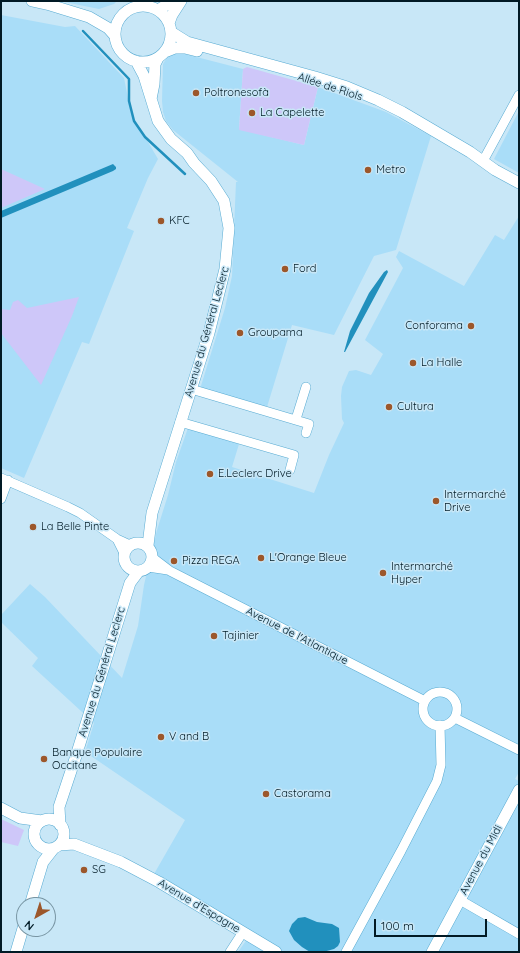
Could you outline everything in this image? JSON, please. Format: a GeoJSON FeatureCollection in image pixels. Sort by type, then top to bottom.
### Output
{"type":"FeatureCollection","features":[{"type":"Feature","properties":{"kind":"street"},"geometry":{"type":"LineString","coordinates":[[32,1],[89,17],[110,19],[127,9],[152,6],[173,1]]}},
{"type":"Feature","properties":{"kind":"street"},"geometry":{"type":"LineString","coordinates":[[127,9],[118,22],[115,36],[117,44],[128,58],[143,62],[151,61],[161,55],[171,40],[170,28],[172,15],[181,1]]}},
{"type":"Feature","properties":{"kind":"street"},"geometry":{"type":"LineString","coordinates":[[152,6],[164,16],[170,28]]}},
{"type":"Feature","properties":{"kind":"street"},"geometry":{"type":"LineString","coordinates":[[89,17],[108,28],[115,36]]}},
{"type":"Feature","properties":{"kind":"street","name":"Allée de Riols"},"geometry":{"type":"LineString","coordinates":[[170,28],[187,42],[347,87],[378,100],[402,112],[470,152],[495,170],[519,183]]}},
{"type":"Feature","properties":{"kind":"street","name":"Allée de Riols"},"geometry":{"type":"LineString","coordinates":[[161,55],[175,48],[185,48],[224,57],[346,91],[377,103],[468,154],[496,166],[519,179]]}},
{"type":"Feature","properties":{"kind":"street","name":"Avenue du Général Leclerc"},"geometry":{"type":"LineString","coordinates":[[151,100],[154,84],[155,64],[161,55]]}},
{"type":"Feature","properties":{"kind":"street","name":"Avenue du Général Leclerc"},"geometry":{"type":"LineString","coordinates":[[46,820],[59,807],[76,756],[130,582],[128,566],[125,562],[152,513],[211,325],[226,268],[229,228],[224,200],[211,181],[187,153],[170,139],[164,131],[158,121],[144,76],[136,61]]}},
{"type":"Feature","properties":{"kind":"street"},"geometry":{"type":"LineString","coordinates":[[483,161],[519,95]]}},
{"type":"Feature","properties":{"kind":"street"},"geometry":{"type":"LineString","coordinates":[[296,419],[306,387]]}},
{"type":"Feature","properties":{"kind":"street"},"geometry":{"type":"LineString","coordinates":[[191,389],[309,424],[306,434]]}},
{"type":"Feature","properties":{"kind":"street"},"geometry":{"type":"LineString","coordinates":[[180,422],[294,455],[290,470]]}},
{"type":"Feature","properties":{"kind":"street"},"geometry":{"type":"LineString","coordinates":[[1,499],[4,479],[80,513],[117,539],[152,552],[147,565],[131,569],[128,566]]}},
{"type":"Feature","properties":{"kind":"street","name":"Avenue du Général Leclerc"},"geometry":{"type":"LineString","coordinates":[[130,582],[147,565]]}},
{"type":"Feature","properties":{"kind":"street","name":"Avenue de l'Atlantique"},"geometry":{"type":"LineString","coordinates":[[147,565],[170,571],[425,701]]}},
{"type":"Feature","properties":{"kind":"street"},"geometry":{"type":"LineString","coordinates":[[437,692],[447,693],[452,696],[457,704],[457,713],[455,718],[448,724],[440,726],[430,722],[424,712],[425,701],[432,694],[437,692]]}},
{"type":"Feature","properties":{"kind":"street"},"geometry":{"type":"LineString","coordinates":[[455,718],[519,750]]}},
{"type":"Feature","properties":{"kind":"street"},"geometry":{"type":"LineString","coordinates":[[346,952],[401,851],[440,774],[440,726]]}},
{"type":"Feature","properties":{"kind":"street","name":"Avenue du Midi"},"geometry":{"type":"LineString","coordinates":[[432,952],[519,790]]}},
{"type":"Feature","properties":{"kind":"street","name":"Avenue du Général Leclerc"},"geometry":{"type":"LineString","coordinates":[[59,807],[62,827]]}},
{"type":"Feature","properties":{"kind":"street"},"geometry":{"type":"LineString","coordinates":[[1,808],[23,818],[55,821],[74,841],[88,849]]}},
{"type":"Feature","properties":{"kind":"street"},"geometry":{"type":"LineString","coordinates":[[23,818],[36,840],[44,848],[57,847],[67,843],[88,849]]}},
{"type":"Feature","properties":{"kind":"street"},"geometry":{"type":"LineString","coordinates":[[43,862],[36,840],[36,828],[46,820]]}},
{"type":"Feature","properties":{"kind":"street"},"geometry":{"type":"LineString","coordinates":[[32,897],[43,862],[64,838],[62,827]]}},
{"type":"Feature","properties":{"kind":"street","name":"Avenue d'Espagne"},"geometry":{"type":"LineString","coordinates":[[88,849],[121,862],[159,882],[276,952]]}},
{"type":"Feature","properties":{"kind":"street"},"geometry":{"type":"LineString","coordinates":[[460,900],[519,934]]}},
{"type":"Feature","properties":{"kind":"street"},"geometry":{"type":"LineString","coordinates":[[230,952],[243,932]]}},
{"type":"Feature","properties":{"kind":"street"},"geometry":{"type":"LineString","coordinates":[[16,952],[20,937]]}},
{"type":"Feature","properties":{"kind":"shaded area"},"geometry":{"type":"Polygon","coordinates":[[[60,1],[117,1],[114,4],[99,9],[60,1]]]}},
{"type":"Feature","properties":{"kind":"shaded area"},"geometry":{"type":"Polygon","coordinates":[[[1,15],[65,27],[75,26],[124,78],[131,113],[158,159],[148,178],[127,228],[134,231],[89,344],[82,342],[24,478],[1,468],[1,15]]]}},
{"type":"Feature","properties":{"kind":"shaded area"},"geometry":{"type":"Polygon","coordinates":[[[181,53],[243,69],[239,129],[304,145],[318,87],[386,112],[431,136],[396,250],[374,256],[334,335],[292,325],[267,407],[200,389],[225,308],[232,276],[236,182],[238,182],[173,130],[166,121],[162,101],[163,64],[168,56],[181,53]]]}},
{"type":"Feature","properties":{"kind":"shaded area"},"geometry":{"type":"Polygon","coordinates":[[[247,67],[318,87],[304,145],[239,130],[243,69],[247,67]]]}},
{"type":"Feature","properties":{"kind":"shaded area"},"geometry":{"type":"Polygon","coordinates":[[[519,111],[519,173],[494,159],[519,111]]]}},
{"type":"Feature","properties":{"kind":"shaded area"},"geometry":{"type":"Polygon","coordinates":[[[113,164],[116,169],[113,171],[1,218],[1,211],[113,164]]]}},
{"type":"Feature","properties":{"kind":"shaded area"},"geometry":{"type":"Polygon","coordinates":[[[1,169],[45,189],[1,208],[1,169]]]}},
{"type":"Feature","properties":{"kind":"shaded area"},"geometry":{"type":"Polygon","coordinates":[[[519,216],[519,772],[515,779],[519,781],[519,952],[238,952],[252,932],[154,874],[185,820],[85,752],[94,723],[32,666],[38,658],[1,622],[1,615],[30,584],[45,597],[122,678],[138,626],[144,585],[157,530],[176,462],[188,428],[239,444],[232,467],[314,493],[344,423],[342,419],[341,396],[342,387],[349,371],[356,370],[371,375],[383,354],[365,340],[403,268],[396,257],[399,251],[464,286],[495,235],[504,240],[519,216]]]}},
{"type":"Feature","properties":{"kind":"shaded area"},"geometry":{"type":"Polygon","coordinates":[[[387,270],[388,272],[344,352],[350,331],[369,293],[387,270]]]}},
{"type":"Feature","properties":{"kind":"shaded area"},"geometry":{"type":"Polygon","coordinates":[[[79,297],[41,385],[1,333],[1,309],[10,310],[13,302],[18,300],[27,308],[79,297]]]}},
{"type":"Feature","properties":{"kind":"shaded area"},"geometry":{"type":"Polygon","coordinates":[[[1,819],[24,830],[18,846],[1,842],[1,819]]]}},
{"type":"Feature","properties":{"kind":"shaded area"},"geometry":{"type":"Polygon","coordinates":[[[305,917],[317,922],[332,924],[339,928],[340,942],[338,946],[334,949],[323,952],[310,952],[294,940],[289,931],[292,924],[298,918],[305,917]]]}},
{"type":"Feature","properties":{"kind":"waterway"},"geometry":{"type":"LineString","coordinates":[[83,31],[129,79],[129,101],[134,121],[145,137],[185,174]]}},
{"type":"Feature","properties":{"kind":"place","name":"Poltronesofà"},"geometry":{"type":"Point","coordinates":[196,93]}},
{"type":"Feature","properties":{"kind":"place","name":"La Capelette"},"geometry":{"type":"Point","coordinates":[252,113]}},
{"type":"Feature","properties":{"kind":"place","name":"Metro"},"geometry":{"type":"Point","coordinates":[368,170]}},
{"type":"Feature","properties":{"kind":"place","name":"KFC"},"geometry":{"type":"Point","coordinates":[161,221]}},
{"type":"Feature","properties":{"kind":"place","name":"Ford"},"geometry":{"type":"Point","coordinates":[285,269]}},
{"type":"Feature","properties":{"kind":"place","name":"Conforama"},"geometry":{"type":"Point","coordinates":[471,326]}},
{"type":"Feature","properties":{"kind":"place","name":"Groupama"},"geometry":{"type":"Point","coordinates":[240,333]}},
{"type":"Feature","properties":{"kind":"place","name":"La Halle"},"geometry":{"type":"Point","coordinates":[413,363]}},
{"type":"Feature","properties":{"kind":"place","name":"Cultura"},"geometry":{"type":"Point","coordinates":[389,407]}},
{"type":"Feature","properties":{"kind":"place","name":"E.Leclerc Drive"},"geometry":{"type":"Point","coordinates":[210,474]}},
{"type":"Feature","properties":{"kind":"place","name":"Intermarché Drive"},"geometry":{"type":"Point","coordinates":[436,501]}},
{"type":"Feature","properties":{"kind":"place","name":"La Belle Pinte"},"geometry":{"type":"Point","coordinates":[33,527]}},
{"type":"Feature","properties":{"kind":"place","name":"L'Orange Bleue"},"geometry":{"type":"Point","coordinates":[261,558]}},
{"type":"Feature","properties":{"kind":"place","name":"Pizza REGA"},"geometry":{"type":"Point","coordinates":[174,561]}},
{"type":"Feature","properties":{"kind":"place","name":"Intermarché Hyper"},"geometry":{"type":"Point","coordinates":[383,573]}},
{"type":"Feature","properties":{"kind":"place","name":"Tajinier"},"geometry":{"type":"Point","coordinates":[214,636]}},
{"type":"Feature","properties":{"kind":"place","name":"V and B"},"geometry":{"type":"Point","coordinates":[161,737]}},
{"type":"Feature","properties":{"kind":"place","name":"Banque Populaire Occitane"},"geometry":{"type":"Point","coordinates":[44,759]}},
{"type":"Feature","properties":{"kind":"place","name":"Castorama"},"geometry":{"type":"Point","coordinates":[266,794]}},
{"type":"Feature","properties":{"kind":"place","name":"SG"},"geometry":{"type":"Point","coordinates":[84,870]}}]}
